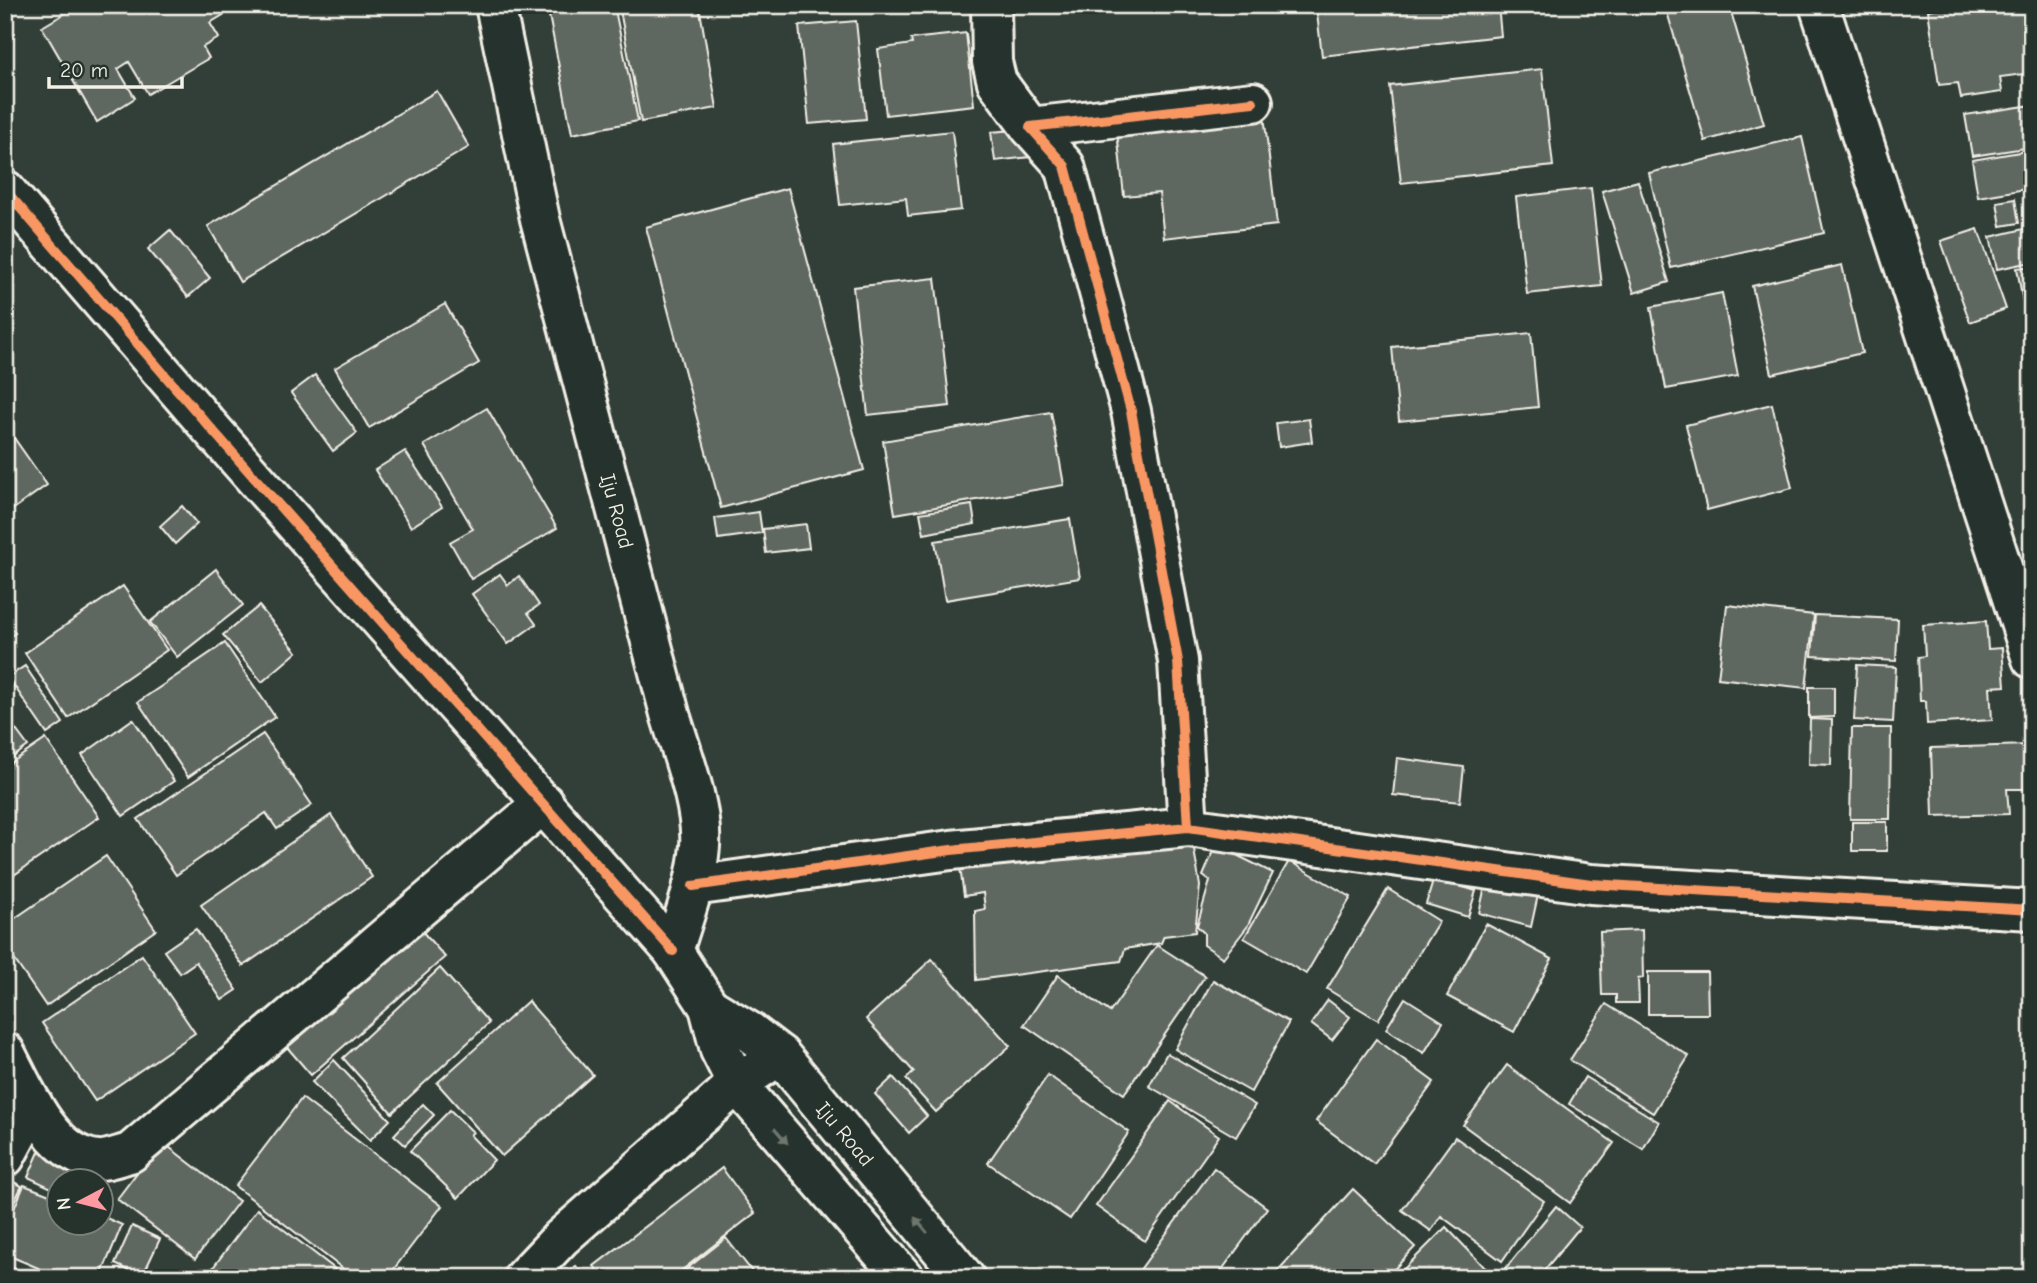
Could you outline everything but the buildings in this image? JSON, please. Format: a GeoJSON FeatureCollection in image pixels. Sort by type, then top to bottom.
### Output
{"type":"FeatureCollection","features":[{"type":"Feature","properties":{"kind":"street","name":"Iju Road"},"geometry":{"type":"LineString","coordinates":[[495,5],[540,219],[670,714],[692,788],[700,843],[693,886],[673,951],[709,1007],[720,1050],[737,1084],[904,1278]]}},
{"type":"Feature","properties":{"kind":"street"},"geometry":{"type":"LineString","coordinates":[[991,5],[992,62],[997,82],[1030,127],[1065,166],[1130,411],[1178,661],[1188,827]]}},
{"type":"Feature","properties":{"kind":"street"},"geometry":{"type":"LineString","coordinates":[[1819,5],[2032,659]]}},
{"type":"Feature","properties":{"kind":"street"},"geometry":{"type":"LineString","coordinates":[[1030,127],[1253,102]]}},
{"type":"Feature","properties":{"kind":"street"},"geometry":{"type":"LineString","coordinates":[[5,190],[207,424],[673,951]]}},
{"type":"Feature","properties":{"kind":"street"},"geometry":{"type":"LineString","coordinates":[[5,1052],[33,1105],[65,1148],[98,1161],[130,1153],[544,803]]}},
{"type":"Feature","properties":{"kind":"street"},"geometry":{"type":"LineString","coordinates":[[693,886],[951,850],[1188,827],[1591,884],[2032,910]]}},
{"type":"Feature","properties":{"kind":"street","name":"Iju Road"},"geometry":{"type":"LineString","coordinates":[[709,1007],[750,1031],[780,1055],[965,1278]]}},
{"type":"Feature","properties":{"kind":"street"},"geometry":{"type":"LineString","coordinates":[[523,1278],[561,1238],[737,1084],[780,1055]]}},
{"type":"Feature","properties":{"kind":"street"},"geometry":{"type":"LineString","coordinates":[[5,1157],[33,1105]]}},
{"type":"Feature","properties":{"kind":"cycle path"},"geometry":{"type":"LineString","coordinates":[[1188,827],[1178,661],[1131,411],[1065,166],[1030,127],[1253,102]]}},
{"type":"Feature","properties":{"kind":"cycle path"},"geometry":{"type":"LineString","coordinates":[[5,190],[207,424],[673,951]]}},
{"type":"Feature","properties":{"kind":"cycle path"},"geometry":{"type":"LineString","coordinates":[[693,886],[951,850],[1188,827],[1591,884],[2032,910]]}}]}
